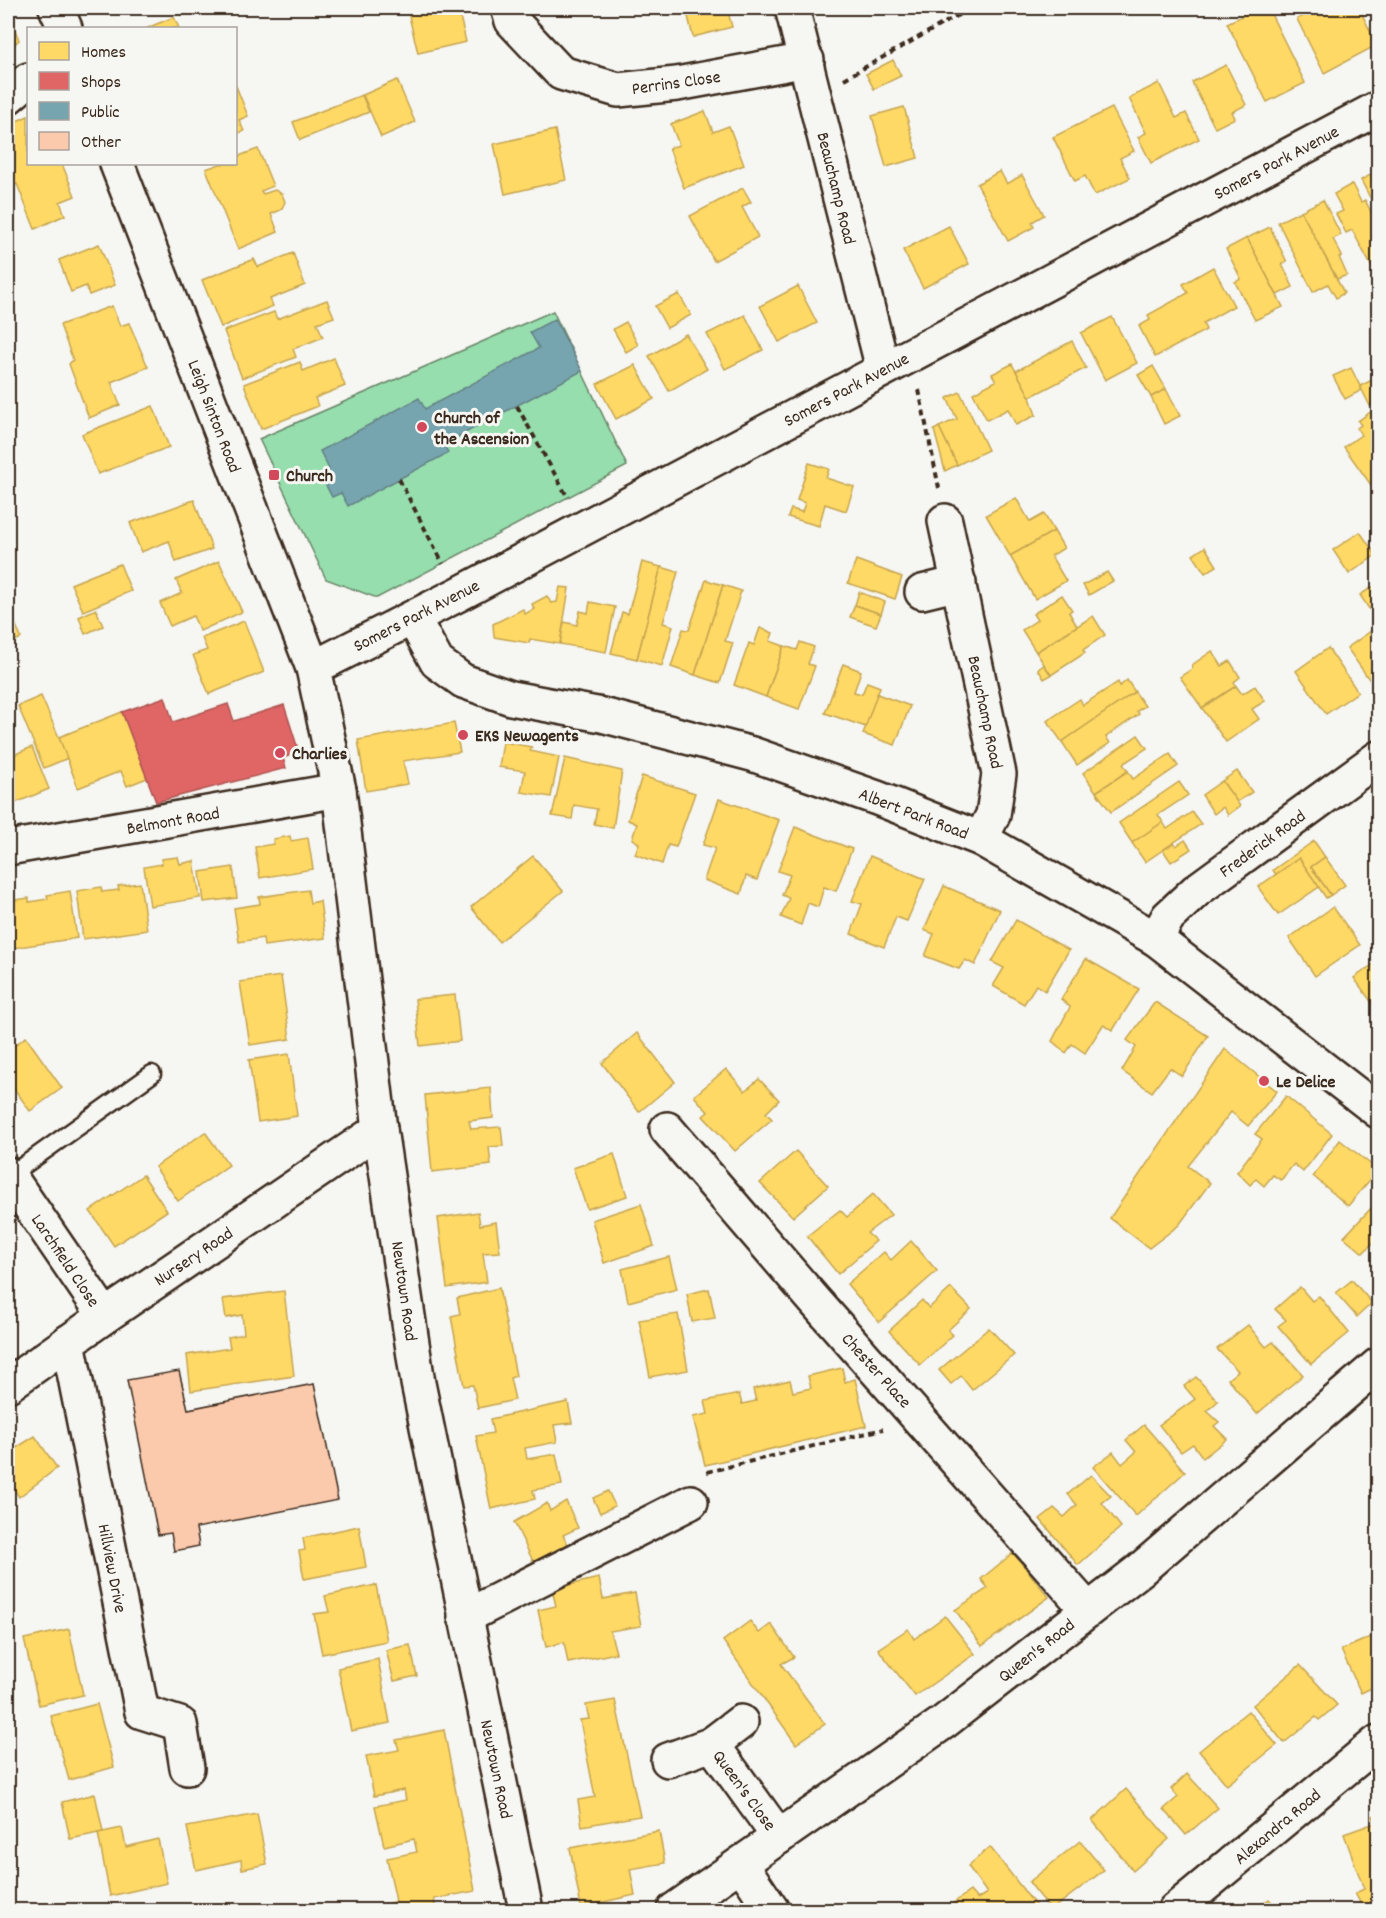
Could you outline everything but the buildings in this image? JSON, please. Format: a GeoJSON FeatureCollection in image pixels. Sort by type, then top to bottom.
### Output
{"type":"FeatureCollection","features":[{"type":"Feature","properties":{"kind":"street"},"geometry":{"type":"LineString","coordinates":[[56,8],[65,27]]}},
{"type":"Feature","properties":{"kind":"street","name":"Perrins Close"},"geometry":{"type":"LineString","coordinates":[[508,8],[512,21],[561,73],[618,90],[677,84],[807,60]]}},
{"type":"Feature","properties":{"kind":"street","name":"Beauchamp Road"},"geometry":{"type":"LineString","coordinates":[[792,8],[807,60],[883,369]]}},
{"type":"Feature","properties":{"kind":"street"},"geometry":{"type":"LineString","coordinates":[[8,97],[27,81]]}},
{"type":"Feature","properties":{"kind":"street","name":"Somers Park Avenue"},"geometry":{"type":"LineString","coordinates":[[313,668],[459,594],[1378,108]]}},
{"type":"Feature","properties":{"kind":"street","name":"Leigh Sinton Road"},"geometry":{"type":"LineString","coordinates":[[117,165],[313,668]]}},
{"type":"Feature","properties":{"kind":"street","name":"Beauchamp Road"},"geometry":{"type":"LineString","coordinates":[[945,521],[999,774],[993,815],[981,839]]}},
{"type":"Feature","properties":{"kind":"street"},"geometry":{"type":"LineString","coordinates":[[922,592],[958,583]]}},
{"type":"Feature","properties":{"kind":"street","name":"Albert Park Road"},"geometry":{"type":"LineString","coordinates":[[413,618],[437,662],[463,681],[511,698],[602,715],[752,754],[877,798],[981,839],[1156,939],[1378,1111]]}},
{"type":"Feature","properties":{"kind":"street","name":"Newtown Road"},"geometry":{"type":"LineString","coordinates":[[313,668],[339,790],[380,1129],[418,1383],[526,1911]]}},
{"type":"Feature","properties":{"kind":"street","name":"Frederick Road"},"geometry":{"type":"LineString","coordinates":[[1156,939],[1168,917],[1197,890],[1378,758]]}},
{"type":"Feature","properties":{"kind":"street","name":"Belmont Road"},"geometry":{"type":"LineString","coordinates":[[8,848],[339,790]]}},
{"type":"Feature","properties":{"kind":"street","name":"Nursery Road"},"geometry":{"type":"LineString","coordinates":[[8,1385],[105,1316],[380,1129]]}},
{"type":"Feature","properties":{"kind":"street","name":"Chester Place"},"geometry":{"type":"LineString","coordinates":[[667,1130],[1088,1610]]}},
{"type":"Feature","properties":{"kind":"street","name":"Larchfield Close"},"geometry":{"type":"LineString","coordinates":[[8,1175],[105,1316]]}},
{"type":"Feature","properties":{"kind":"street","name":"Hillview Drive"},"geometry":{"type":"LineString","coordinates":[[68,1342],[142,1712],[180,1724],[188,1768]]}},
{"type":"Feature","properties":{"kind":"street","name":"Queen's Road"},"geometry":{"type":"LineString","coordinates":[[674,1911],[944,1722],[1140,1569],[1378,1365]]}},
{"type":"Feature","properties":{"kind":"street"},"geometry":{"type":"LineString","coordinates":[[465,1617],[691,1502]]}},
{"type":"Feature","properties":{"kind":"street","name":"Queen's Close"},"geometry":{"type":"LineString","coordinates":[[668,1760],[712,1744],[741,1722]]}},
{"type":"Feature","properties":{"kind":"street","name":"Alexandra Road"},"geometry":{"type":"LineString","coordinates":[[1175,1911],[1378,1742]]}},
{"type":"Feature","properties":{"kind":"street","name":"Queen's Close"},"geometry":{"type":"LineString","coordinates":[[712,1744],[779,1837]]}},
{"type":"Feature","properties":{"kind":"street"},"geometry":{"type":"LineString","coordinates":[[741,1864],[772,1911]]}},
{"type":"Feature","properties":{"kind":"lane"},"geometry":{"type":"LineString","coordinates":[[8,1175],[152,1074]]}},
{"type":"Feature","properties":{"kind":"path"},"geometry":{"type":"LineString","coordinates":[[814,95],[971,8]]}},
{"type":"Feature","properties":{"kind":"path"},"geometry":{"type":"LineString","coordinates":[[912,354],[945,521]]}},
{"type":"Feature","properties":{"kind":"path"},"geometry":{"type":"LineString","coordinates":[[517,406],[584,527]]}},
{"type":"Feature","properties":{"kind":"path"},"geometry":{"type":"LineString","coordinates":[[399,479],[459,594]]}},
{"type":"Feature","properties":{"kind":"path"},"geometry":{"type":"LineString","coordinates":[[691,1502],[706,1473],[902,1425],[919,1416]]}},
{"type":"Feature","properties":{"kind":"green space"},"geometry":{"type":"Polygon","coordinates":[[[553,311],[627,466],[377,598],[326,579],[259,439],[553,311]]]}},
{"type":"Feature","properties":{"kind":"place","name":"Church of the Ascension"},"geometry":{"type":"Point","coordinates":[422,427]}},
{"type":"Feature","properties":{"kind":"place","name":"Church"},"geometry":{"type":"Point","coordinates":[274,475]}},
{"type":"Feature","properties":{"kind":"place","name":"EKS Newagents"},"geometry":{"type":"Point","coordinates":[463,735]}},
{"type":"Feature","properties":{"kind":"place","name":"Charlies"},"geometry":{"type":"Point","coordinates":[280,753]}},
{"type":"Feature","properties":{"kind":"place","name":"Le Delice"},"geometry":{"type":"Point","coordinates":[1264,1081]}}]}
